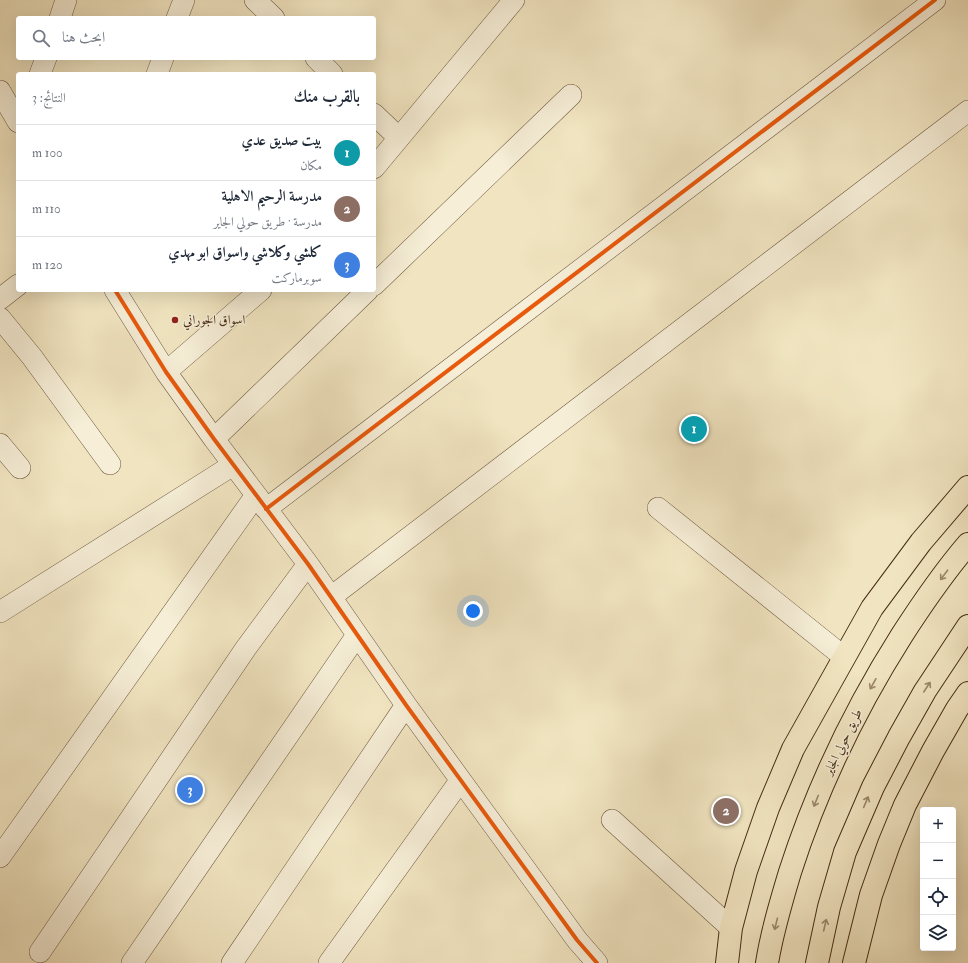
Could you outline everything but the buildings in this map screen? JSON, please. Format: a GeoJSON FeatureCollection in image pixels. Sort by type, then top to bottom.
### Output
{"type":"FeatureCollection","features":[{"type":"Feature","properties":{"kind":"main road"},"geometry":{"type":"LineString","coordinates":[[727,963],[731,928],[748,864],[768,808],[793,749],[872,608],[921,542],[968,487]]}},
{"type":"Feature","properties":{"kind":"main road","name":"طريق حولي الجاير"},"geometry":{"type":"LineString","coordinates":[[767,963],[782,897],[801,837],[830,767],[856,714],[887,659],[921,605],[968,544]]}},
{"type":"Feature","properties":{"kind":"main road"},"geometry":{"type":"LineString","coordinates":[[817,963],[829,907],[845,852],[872,787],[925,691],[968,626]]}},
{"type":"Feature","properties":{"kind":"main road"},"geometry":{"type":"LineString","coordinates":[[854,963],[871,895],[905,805],[933,751],[968,693]]}},
{"type":"Feature","properties":{"kind":"street"},"geometry":{"type":"LineString","coordinates":[[61,16],[66,0]]}},
{"type":"Feature","properties":{"kind":"street"},"geometry":{"type":"LineString","coordinates":[[178,16],[184,0]]}},
{"type":"Feature","properties":{"kind":"street"},"geometry":{"type":"LineString","coordinates":[[255,0],[272,16]]}},
{"type":"Feature","properties":{"kind":"street"},"geometry":{"type":"LineString","coordinates":[[376,166],[514,0]]}},
{"type":"Feature","properties":{"kind":"street"},"geometry":{"type":"LineString","coordinates":[[0,857],[261,502],[935,0]]}},
{"type":"Feature","properties":{"kind":"street"},"geometry":{"type":"LineString","coordinates":[[41,72],[45,60]]}},
{"type":"Feature","properties":{"kind":"street"},"geometry":{"type":"LineString","coordinates":[[158,72],[162,60]]}},
{"type":"Feature","properties":{"kind":"street"},"geometry":{"type":"LineString","coordinates":[[318,60],[330,72]]}},
{"type":"Feature","properties":{"kind":"street"},"geometry":{"type":"LineString","coordinates":[[0,91],[16,119]]}},
{"type":"Feature","properties":{"kind":"street"},"geometry":{"type":"LineString","coordinates":[[376,283],[571,95]]}},
{"type":"Feature","properties":{"kind":"street"},"geometry":{"type":"LineString","coordinates":[[331,597],[968,111]]}},
{"type":"Feature","properties":{"kind":"street"},"geometry":{"type":"LineString","coordinates":[[376,116],[399,138]]}},
{"type":"Feature","properties":{"kind":"street"},"geometry":{"type":"LineString","coordinates":[[0,299],[16,287]]}},
{"type":"Feature","properties":{"kind":"street"},"geometry":{"type":"LineString","coordinates":[[116,292],[166,372],[214,439],[308,564],[460,780],[577,940],[597,963]]}},
{"type":"Feature","properties":{"kind":"street"},"geometry":{"type":"LineString","coordinates":[[166,372],[259,292]]}},
{"type":"Feature","properties":{"kind":"street"},"geometry":{"type":"LineString","coordinates":[[214,439],[366,292]]}},
{"type":"Feature","properties":{"kind":"street"},"geometry":{"type":"LineString","coordinates":[[0,318],[32,357],[110,464]]}},
{"type":"Feature","properties":{"kind":"street"},"geometry":{"type":"LineString","coordinates":[[0,444],[20,468]]}},
{"type":"Feature","properties":{"kind":"street"},"geometry":{"type":"LineString","coordinates":[[0,612],[233,465]]}},
{"type":"Feature","properties":{"kind":"street"},"geometry":{"type":"LineString","coordinates":[[658,508],[844,657]]}},
{"type":"Feature","properties":{"kind":"street"},"geometry":{"type":"LineString","coordinates":[[40,952],[246,648],[308,564]]}},
{"type":"Feature","properties":{"kind":"street"},"geometry":{"type":"LineString","coordinates":[[132,963],[357,635]]}},
{"type":"Feature","properties":{"kind":"street"},"geometry":{"type":"LineString","coordinates":[[232,963],[406,705]]}},
{"type":"Feature","properties":{"kind":"street"},"geometry":{"type":"LineString","coordinates":[[329,963],[460,780]]}},
{"type":"Feature","properties":{"kind":"street"},"geometry":{"type":"LineString","coordinates":[[612,820],[731,928]]}},
{"type":"Feature","properties":{"kind":"cycle path"},"geometry":{"type":"LineString","coordinates":[[266,509],[935,0]]}},
{"type":"Feature","properties":{"kind":"cycle path"},"geometry":{"type":"LineString","coordinates":[[116,292],[166,372],[214,439],[308,564],[406,705],[577,940],[597,963]]}},
{"type":"Feature","properties":{"kind":"place","name":"اسواق الجوراني"},"geometry":{"type":"Point","coordinates":[175,320]}},
{"type":"Feature","properties":{"kind":"place","name":"بيت صديق عدي"},"geometry":{"type":"Point","coordinates":[694,429]}},
{"type":"Feature","properties":{"kind":"place","name":"كلشي وكلاشي واسواق ابو مهدي"},"geometry":{"type":"Point","coordinates":[190,790]}},
{"type":"Feature","properties":{"kind":"place","name":"مدرسة الرحيم الاهلية"},"geometry":{"type":"Point","coordinates":[726,811]}}]}
